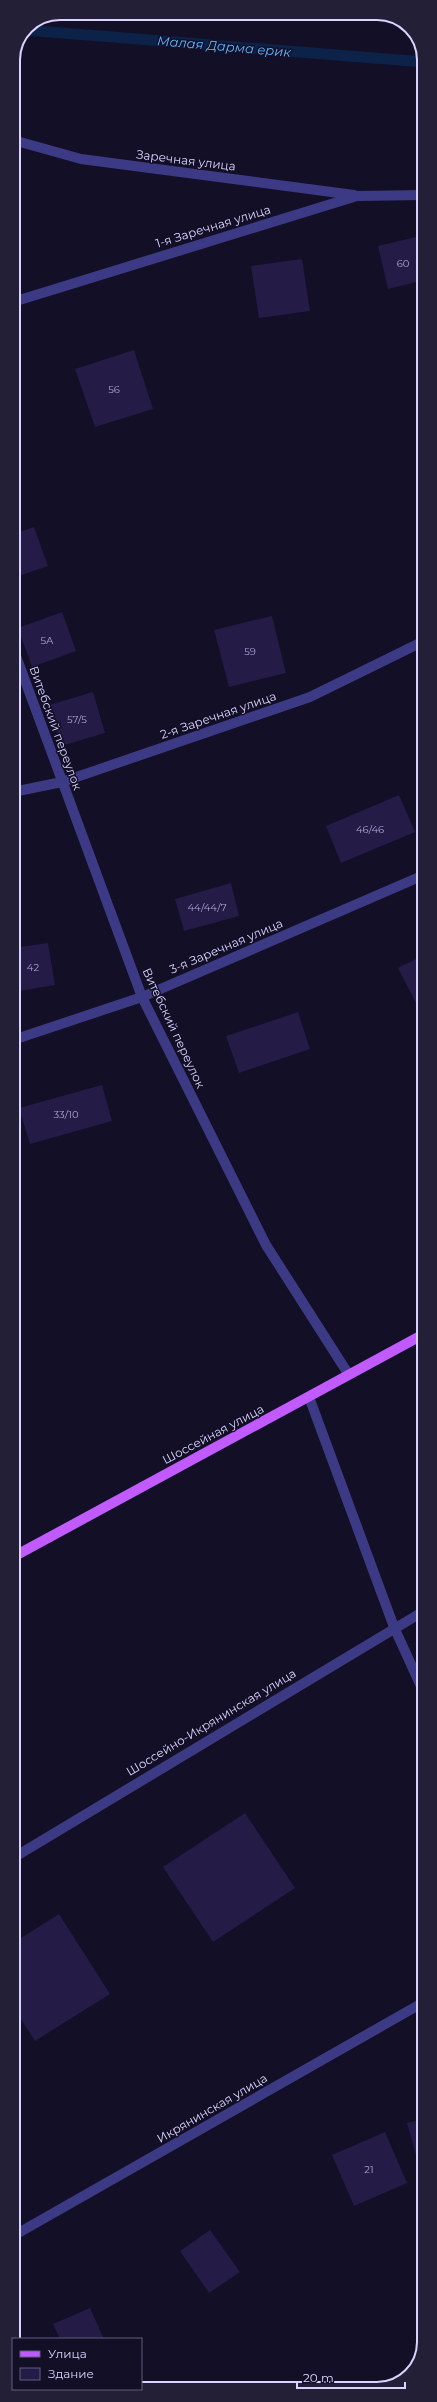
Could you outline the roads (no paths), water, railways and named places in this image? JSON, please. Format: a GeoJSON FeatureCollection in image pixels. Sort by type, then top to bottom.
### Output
{"type":"FeatureCollection","features":[{"type":"Feature","properties":{"kind":"main road","name":"Шоссейная улица"},"geometry":{"type":"LineString","coordinates":[[20,1553],[417,1338]]}},
{"type":"Feature","properties":{"kind":"street","name":"Заречная улица"},"geometry":{"type":"LineString","coordinates":[[20,142],[81,159],[357,196]]}},
{"type":"Feature","properties":{"kind":"street","name":"1-я Заречная улица"},"geometry":{"type":"LineString","coordinates":[[20,300],[357,196],[417,194]]}},
{"type":"Feature","properties":{"kind":"street","name":"2-я Заречная улица"},"geometry":{"type":"LineString","coordinates":[[20,791],[62,782],[310,697],[417,645]]}},
{"type":"Feature","properties":{"kind":"street","name":"Витебский переулок"},"geometry":{"type":"LineString","coordinates":[[20,667],[142,997],[266,1245],[349,1375]]}},
{"type":"Feature","properties":{"kind":"street","name":"3-я Заречная улица"},"geometry":{"type":"LineString","coordinates":[[20,1038],[142,997],[417,878]]}},
{"type":"Feature","properties":{"kind":"street"},"geometry":{"type":"LineString","coordinates":[[309,1397],[394,1627],[417,1678]]}},
{"type":"Feature","properties":{"kind":"street","name":"Шоссейно-Икрянинская улица"},"geometry":{"type":"LineString","coordinates":[[20,1854],[394,1627],[417,1615]]}},
{"type":"Feature","properties":{"kind":"street","name":"Икрянинская улица"},"geometry":{"type":"LineString","coordinates":[[20,2232],[417,2006]]}},
{"type":"Feature","properties":{"kind":"waterway","name":"Малая Дарма ерик"},"geometry":{"type":"LineString","coordinates":[[34,31],[417,61]]}}]}
